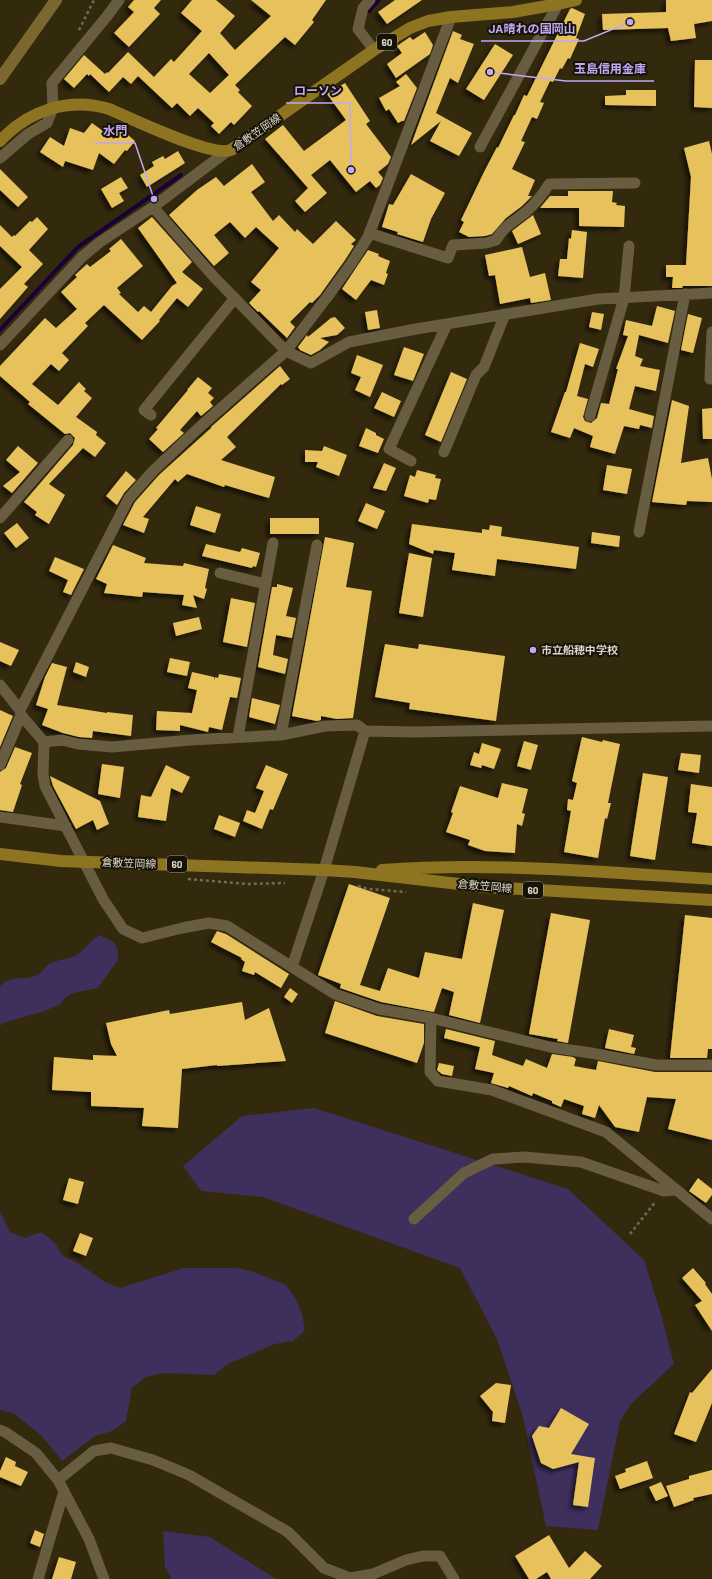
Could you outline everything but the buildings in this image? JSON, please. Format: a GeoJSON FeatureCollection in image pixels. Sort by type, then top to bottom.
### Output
{"type":"FeatureCollection","features":[{"type":"Feature","properties":{"kind":"main road","name":"倉敷笠岡線"},"geometry":{"type":"LineString","coordinates":[[0,141],[26,120],[41,112],[53,108],[79,104],[96,105],[109,109],[194,145],[226,152],[374,50],[410,28],[428,21],[451,17],[513,12],[576,0]]}},
{"type":"Feature","properties":{"kind":"main road","name":"倉敷笠岡線"},"geometry":{"type":"LineString","coordinates":[[0,854],[61,861],[355,872],[485,887],[712,900]]}},
{"type":"Feature","properties":{"kind":"main road","name":"倉敷笠岡線"},"geometry":{"type":"LineString","coordinates":[[355,872],[426,867],[519,867],[712,879]]}},
{"type":"Feature","properties":{"kind":"street"},"geometry":{"type":"LineString","coordinates":[[0,79],[56,0]]}},
{"type":"Feature","properties":{"kind":"street"},"geometry":{"type":"LineString","coordinates":[[0,158],[28,134],[47,123],[53,108],[52,83],[119,0]]}},
{"type":"Feature","properties":{"kind":"street"},"geometry":{"type":"LineString","coordinates":[[370,0],[363,8],[358,29],[374,50]]}},
{"type":"Feature","properties":{"kind":"street"},"geometry":{"type":"LineString","coordinates":[[480,147],[558,4]]}},
{"type":"Feature","properties":{"kind":"street"},"geometry":{"type":"LineString","coordinates":[[0,765],[20,712],[129,498],[154,470],[202,424],[286,351],[328,296],[369,233],[451,17]]}},
{"type":"Feature","properties":{"kind":"street"},"geometry":{"type":"LineString","coordinates":[[0,345],[82,257],[100,242],[153,206],[226,152]]}},
{"type":"Feature","properties":{"kind":"street"},"geometry":{"type":"LineString","coordinates":[[369,233],[448,258],[453,245],[486,243],[496,240],[503,228],[528,210],[542,195],[549,184],[635,183]]}},
{"type":"Feature","properties":{"kind":"street"},"geometry":{"type":"LineString","coordinates":[[153,206],[214,277],[286,351],[311,363],[348,342],[447,324],[598,299],[712,293]]}},
{"type":"Feature","properties":{"kind":"street"},"geometry":{"type":"LineString","coordinates":[[590,416],[624,298],[629,246]]}},
{"type":"Feature","properties":{"kind":"street"},"geometry":{"type":"LineString","coordinates":[[639,532],[685,294]]}},
{"type":"Feature","properties":{"kind":"street"},"geometry":{"type":"LineString","coordinates":[[151,415],[144,410],[235,298]]}},
{"type":"Feature","properties":{"kind":"street"},"geometry":{"type":"LineString","coordinates":[[444,452],[476,375],[484,367],[505,314]]}},
{"type":"Feature","properties":{"kind":"street"},"geometry":{"type":"LineString","coordinates":[[411,461],[389,449],[447,324]]}},
{"type":"Feature","properties":{"kind":"street"},"geometry":{"type":"LineString","coordinates":[[710,379],[712,332]]}},
{"type":"Feature","properties":{"kind":"street"},"geometry":{"type":"LineString","coordinates":[[0,518],[68,440]]}},
{"type":"Feature","properties":{"kind":"street"},"geometry":{"type":"LineString","coordinates":[[238,737],[273,543]]}},
{"type":"Feature","properties":{"kind":"street"},"geometry":{"type":"LineString","coordinates":[[281,735],[317,545]]}},
{"type":"Feature","properties":{"kind":"street"},"geometry":{"type":"LineString","coordinates":[[220,573],[266,584]]}},
{"type":"Feature","properties":{"kind":"street"},"geometry":{"type":"LineString","coordinates":[[0,685],[44,742],[45,786],[85,861],[103,899],[122,929],[142,938],[209,923],[227,926],[335,994],[378,1009],[431,1018],[550,1047],[656,1065],[712,1065]]}},
{"type":"Feature","properties":{"kind":"street"},"geometry":{"type":"LineString","coordinates":[[44,742],[62,740],[78,744],[112,747],[191,740],[281,735],[325,726],[349,725],[356,725],[365,731],[415,732],[712,726]]}},
{"type":"Feature","properties":{"kind":"street"},"geometry":{"type":"LineString","coordinates":[[292,967],[324,870],[365,731]]}},
{"type":"Feature","properties":{"kind":"street"},"geometry":{"type":"LineString","coordinates":[[0,817],[66,826]]}},
{"type":"Feature","properties":{"kind":"street"},"geometry":{"type":"LineString","coordinates":[[431,1018],[430,1072],[438,1081],[492,1090],[606,1132],[669,1190],[712,1219]]}},
{"type":"Feature","properties":{"kind":"street"},"geometry":{"type":"LineString","coordinates":[[414,1219],[464,1173],[493,1159],[524,1157],[581,1162],[669,1190]]}},
{"type":"Feature","properties":{"kind":"street"},"geometry":{"type":"LineString","coordinates":[[0,1430],[36,1453],[58,1480],[89,1539],[104,1579]]}},
{"type":"Feature","properties":{"kind":"street"},"geometry":{"type":"LineString","coordinates":[[58,1480],[94,1451],[111,1448],[153,1460],[189,1475],[288,1532],[324,1568],[350,1578],[373,1574],[406,1560],[423,1556],[440,1556],[454,1579]]}},
{"type":"Feature","properties":{"kind":"street"},"geometry":{"type":"LineString","coordinates":[[38,1579],[64,1491]]}},
{"type":"Feature","properties":{"kind":"path"},"geometry":{"type":"LineString","coordinates":[[181,879],[247,884],[291,882]]}},
{"type":"Feature","properties":{"kind":"path"},"geometry":{"type":"LineString","coordinates":[[354,885],[368,889],[406,892]]}},
{"type":"Feature","properties":{"kind":"path"},"geometry":{"type":"LineString","coordinates":[[630,1234],[669,1190]]}},
{"type":"Feature","properties":{"kind":"shaded area"},"geometry":{"type":"Polygon","coordinates":[[[100,935],[115,943],[118,951],[118,960],[98,988],[73,993],[66,997],[60,1004],[45,1011],[3,1023],[0,1026],[0,986],[10,980],[37,975],[51,963],[74,957],[80,953],[93,939],[100,935]]]}},
{"type":"Feature","properties":{"kind":"shaded area"},"geometry":{"type":"Polygon","coordinates":[[[314,1108],[568,1189],[644,1260],[661,1314],[674,1364],[632,1403],[620,1421],[598,1530],[546,1526],[523,1417],[497,1339],[460,1268],[263,1197],[201,1191],[183,1166],[242,1116],[314,1108]]]}},
{"type":"Feature","properties":{"kind":"shaded area"},"geometry":{"type":"Polygon","coordinates":[[[0,1211],[10,1232],[25,1238],[41,1232],[54,1242],[63,1256],[78,1263],[105,1282],[120,1288],[184,1268],[237,1268],[254,1272],[286,1285],[296,1299],[302,1314],[305,1330],[293,1341],[275,1344],[228,1364],[214,1375],[163,1373],[146,1377],[132,1388],[126,1421],[112,1431],[95,1436],[62,1461],[41,1435],[13,1413],[0,1410],[0,1211]]]}},
{"type":"Feature","properties":{"kind":"shaded area"},"geometry":{"type":"Polygon","coordinates":[[[163,1531],[210,1537],[276,1579],[172,1579],[165,1567],[163,1531]]]}},
{"type":"Feature","properties":{"kind":"waterway"},"geometry":{"type":"LineString","coordinates":[[369,11],[379,0]]}},
{"type":"Feature","properties":{"kind":"waterway"},"geometry":{"type":"LineString","coordinates":[[0,330],[78,247],[181,175]]}},
{"type":"Feature","properties":{"kind":"place","name":"JA晴れの国岡山"},"geometry":{"type":"Point","coordinates":[630,22]}},
{"type":"Feature","properties":{"kind":"place","name":"玉島信用金庫"},"geometry":{"type":"Point","coordinates":[490,72]}},
{"type":"Feature","properties":{"kind":"place","name":"ローソン"},"geometry":{"type":"Point","coordinates":[351,170]}},
{"type":"Feature","properties":{"kind":"place","name":"水門"},"geometry":{"type":"Point","coordinates":[154,199]}},
{"type":"Feature","properties":{"kind":"place","name":"市立船穂中学校"},"geometry":{"type":"Point","coordinates":[533,650]}}]}
